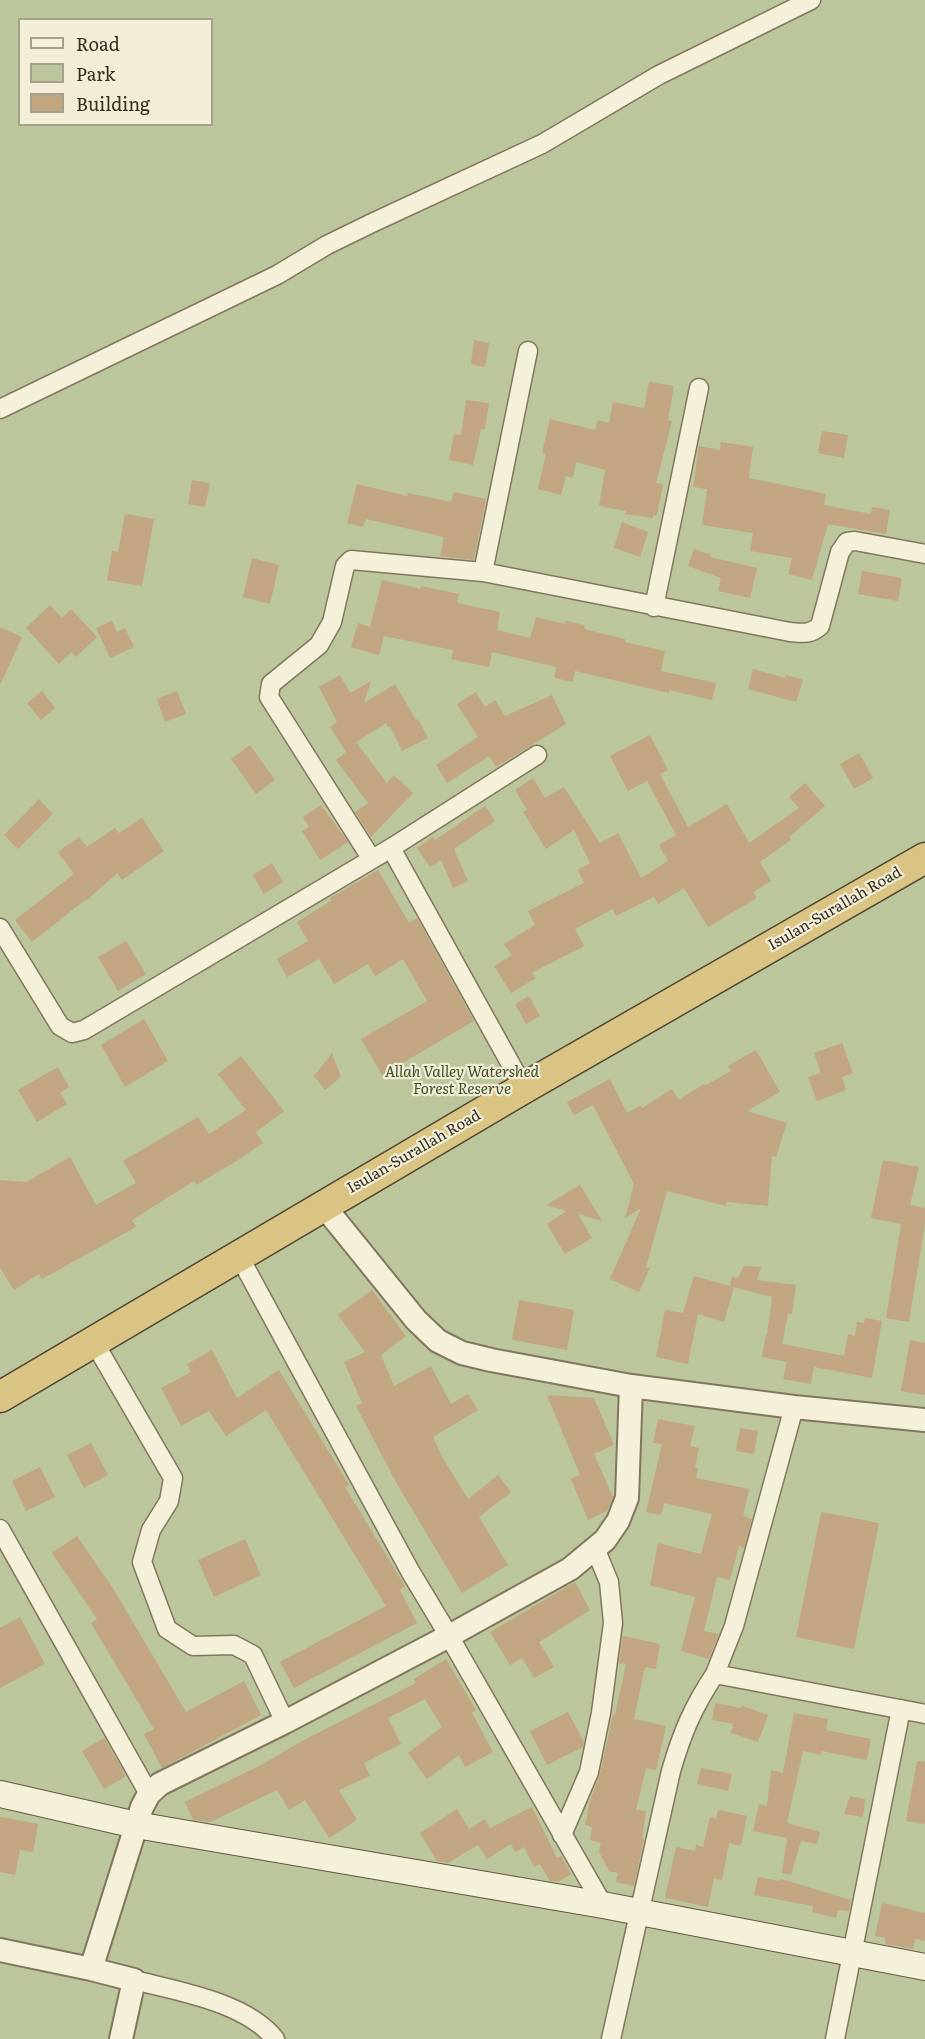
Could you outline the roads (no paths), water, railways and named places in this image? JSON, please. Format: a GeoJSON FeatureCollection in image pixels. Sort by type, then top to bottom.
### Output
{"type":"FeatureCollection","features":[{"type":"Feature","properties":{"kind":"highway","name":"Isulan-Surallah Road"},"geometry":{"type":"LineString","coordinates":[[0,1397],[323,1205],[925,858]]}},
{"type":"Feature","properties":{"kind":"main road"},"geometry":{"type":"LineString","coordinates":[[0,1794],[136,1825],[603,1905],[925,1967]]}},
{"type":"Feature","properties":{"kind":"street"},"geometry":{"type":"LineString","coordinates":[[0,409],[277,275],[327,245],[542,144],[659,75],[811,0]]}},
{"type":"Feature","properties":{"kind":"street"},"geometry":{"type":"LineString","coordinates":[[483,572],[528,351]]}},
{"type":"Feature","properties":{"kind":"street"},"geometry":{"type":"LineString","coordinates":[[654,607],[699,388]]}},
{"type":"Feature","properties":{"kind":"street"},"geometry":{"type":"LineString","coordinates":[[371,858],[269,698],[268,690],[280,676],[319,645],[332,622],[345,566],[351,560],[483,572],[790,632],[813,632],[820,626],[840,552],[847,542],[855,541],[925,554]]}},
{"type":"Feature","properties":{"kind":"street"},"geometry":{"type":"LineString","coordinates":[[0,928],[56,1021],[72,1033],[84,1030],[391,848],[537,754]]}},
{"type":"Feature","properties":{"kind":"street"},"geometry":{"type":"LineString","coordinates":[[391,848],[524,1088]]}},
{"type":"Feature","properties":{"kind":"street"},"geometry":{"type":"LineString","coordinates":[[323,1205],[416,1320],[438,1341],[462,1353],[631,1386],[794,1407],[925,1420]]}},
{"type":"Feature","properties":{"kind":"street"},"geometry":{"type":"LineString","coordinates":[[238,1256],[410,1571],[603,1905]]}},
{"type":"Feature","properties":{"kind":"street"},"geometry":{"type":"LineString","coordinates":[[94,1341],[173,1478],[169,1501],[151,1530],[142,1562],[167,1629],[193,1646],[234,1645],[253,1655],[285,1722]]}},
{"type":"Feature","properties":{"kind":"street"},"geometry":{"type":"LineString","coordinates":[[91,1969],[136,1825],[149,1794],[160,1784],[449,1636],[570,1569],[605,1540],[618,1521],[627,1498],[631,1386]]}},
{"type":"Feature","properties":{"kind":"street"},"geometry":{"type":"LineString","coordinates":[[611,2039],[681,1735],[699,1698],[715,1674],[734,1626],[794,1407]]}},
{"type":"Feature","properties":{"kind":"street"},"geometry":{"type":"LineString","coordinates":[[0,1529],[149,1794]]}},
{"type":"Feature","properties":{"kind":"street"},"geometry":{"type":"LineString","coordinates":[[562,1835],[589,1772],[601,1713],[614,1623],[609,1582],[595,1548]]}},
{"type":"Feature","properties":{"kind":"street"},"geometry":{"type":"LineString","coordinates":[[715,1674],[925,1714]]}},
{"type":"Feature","properties":{"kind":"street"},"geometry":{"type":"LineString","coordinates":[[835,2039],[901,1709]]}},
{"type":"Feature","properties":{"kind":"street"},"geometry":{"type":"LineString","coordinates":[[0,1950],[91,1969],[207,1998],[259,2023],[275,2039]]}},
{"type":"Feature","properties":{"kind":"street"},"geometry":{"type":"LineString","coordinates":[[121,2039],[134,1980]]}},
{"type":"Feature","properties":{"kind":"park label","name":"Allah Valley Watershed Forest Reserve"},"geometry":{"type":"Point","coordinates":[462,1082]}}]}
